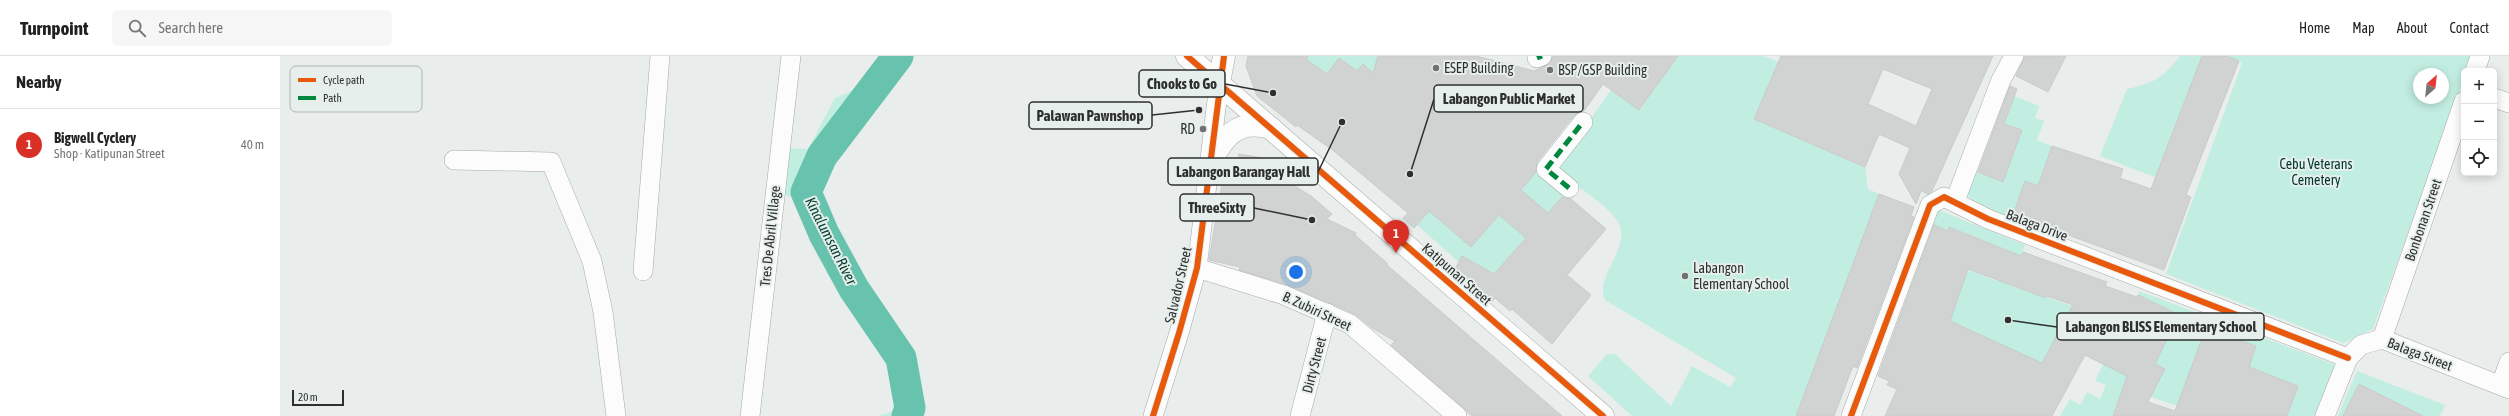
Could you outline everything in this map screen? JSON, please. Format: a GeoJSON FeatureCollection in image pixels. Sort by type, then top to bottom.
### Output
{"type":"FeatureCollection","features":[{"type":"Feature","properties":{"kind":"main road","name":"Katipunan Street"},"geometry":{"type":"LineString","coordinates":[[1187,56],[1603,416]]}},
{"type":"Feature","properties":{"kind":"main road"},"geometry":{"type":"LineString","coordinates":[[1219,83],[1224,56]]}},
{"type":"Feature","properties":{"kind":"main road"},"geometry":{"type":"LineString","coordinates":[[1208,166],[1224,140],[1237,129],[1247,126],[1271,128]]}},
{"type":"Feature","properties":{"kind":"street"},"geometry":{"type":"LineString","coordinates":[[643,271],[660,56]]}},
{"type":"Feature","properties":{"kind":"street","name":"Tres De Abril Village"},"geometry":{"type":"LineString","coordinates":[[750,416],[791,56]]}},
{"type":"Feature","properties":{"kind":"street"},"geometry":{"type":"LineString","coordinates":[[1955,201],[2002,80],[2014,56]]}},
{"type":"Feature","properties":{"kind":"street"},"geometry":{"type":"LineString","coordinates":[[2476,68],[2480,56]]}},
{"type":"Feature","properties":{"kind":"street","name":"Salvador Street"},"geometry":{"type":"LineString","coordinates":[[1152,416],[1179,333],[1197,268],[1219,83]]}},
{"type":"Feature","properties":{"kind":"street"},"geometry":{"type":"LineString","coordinates":[[2497,99],[2509,103]]}},
{"type":"Feature","properties":{"kind":"street","name":"Bonbonan Street"},"geometry":{"type":"LineString","coordinates":[[2382,339],[2463,104]]}},
{"type":"Feature","properties":{"kind":"street"},"geometry":{"type":"LineString","coordinates":[[1569,188],[1546,168],[1583,122]]}},
{"type":"Feature","properties":{"kind":"street"},"geometry":{"type":"LineString","coordinates":[[454,160],[551,162],[592,261],[603,312],[616,416]]}},
{"type":"Feature","properties":{"kind":"street","name":"Balaga Drive"},"geometry":{"type":"LineString","coordinates":[[1851,416],[1930,205],[1944,197],[1955,201],[1988,219],[2348,358]]}},
{"type":"Feature","properties":{"kind":"street","name":"B. Zubiri Street"},"geometry":{"type":"LineString","coordinates":[[1197,268],[1269,289],[1350,324],[1369,338],[1440,410],[1457,416]]}},
{"type":"Feature","properties":{"kind":"street","name":"Dirty Street"},"geometry":{"type":"LineString","coordinates":[[1300,416],[1327,313]]}},
{"type":"Feature","properties":{"kind":"street","name":"Balaga Street"},"geometry":{"type":"LineString","coordinates":[[2325,416],[2348,358],[2361,345],[2382,339],[2505,387]]}},
{"type":"Feature","properties":{"kind":"street"},"geometry":{"type":"LineString","coordinates":[[2505,387],[2509,362]]}},
{"type":"Feature","properties":{"kind":"green space"},"geometry":{"type":"Polygon","coordinates":[[[880,56],[914,56],[876,110],[855,117],[828,154],[816,185],[819,210],[870,302],[915,362],[920,416],[878,416],[901,409],[895,365],[867,322],[829,277],[796,198],[780,194],[783,148],[808,149],[835,98],[852,91],[880,56]]]}},
{"type":"Feature","properties":{"kind":"green space","name":"Labangon Elementary School"},"geometry":{"type":"Polygon","coordinates":[[[1309,56],[1378,56],[1533,114],[1440,222],[1532,176],[1575,124],[1544,99],[1551,99],[1587,124],[1611,90],[1640,110],[1678,56],[1764,56],[1818,79],[1810,104],[1768,86],[1754,119],[1865,167],[1868,189],[1879,194],[1796,416],[1632,416],[1588,376],[1607,354],[1615,354],[1671,406],[1692,366],[1730,387],[1736,378],[1605,300],[1603,291],[1604,281],[1621,239],[1621,229],[1612,214],[1602,204],[1574,183],[1501,266],[1539,298],[1522,318],[1417,225],[1500,126],[1375,87],[1371,71],[1363,65],[1357,71],[1340,58],[1327,74],[1303,75],[1309,56]]]}},
{"type":"Feature","properties":{"kind":"green space"},"geometry":{"type":"Polygon","coordinates":[[[2180,56],[2202,56],[2184,106],[2217,119],[2214,124],[2157,178],[2100,156],[2127,89],[2151,82],[2163,75],[2180,56]]]}},
{"type":"Feature","properties":{"kind":"green space","name":"Cebu Veterans Cemetery"},"geometry":{"type":"Polygon","coordinates":[[[2227,56],[2472,56],[2467,68],[2461,68],[2461,86],[2373,329],[2343,343],[2166,274],[2242,63],[2227,56]]]}},
{"type":"Feature","properties":{"kind":"green space"},"geometry":{"type":"Polygon","coordinates":[[[2014,96],[2039,106],[2035,118],[2044,121],[2037,140],[2052,146],[2038,186],[2025,181],[2012,219],[1982,209],[1965,193],[1973,171],[2003,181],[2022,130],[2004,124],[2014,96]]]}},
{"type":"Feature","properties":{"kind":"green space"},"geometry":{"type":"Polygon","coordinates":[[[1931,207],[2025,245],[2011,286],[2076,307],[2068,314],[2035,377],[2024,355],[1950,321],[1968,270],[1997,281],[2009,251],[1950,227],[1947,230],[1926,222],[1931,207]]]}},
{"type":"Feature","properties":{"kind":"green space"},"geometry":{"type":"Polygon","coordinates":[[[2139,291],[2336,365],[2315,416],[2287,416],[2298,386],[2249,367],[2256,346],[2206,328],[2177,406],[2123,387],[2113,414],[2119,416],[2060,416],[2070,399],[2080,405],[2087,392],[2100,399],[2106,385],[2095,381],[2103,364],[2147,360],[2162,331],[2182,341],[2192,322],[2138,295],[2139,291]]]}},
{"type":"Feature","properties":{"kind":"green space"},"geometry":{"type":"Polygon","coordinates":[[[2357,371],[2445,405],[2440,416],[2338,416],[2357,371]]]}},
{"type":"Feature","properties":{"kind":"building"},"geometry":{"type":"Polygon","coordinates":[[[1248,56],[1308,56],[1307,60],[1327,74],[1339,58],[1357,71],[1363,64],[1373,73],[1378,56],[1476,56],[1534,71],[1550,63],[1553,56],[1678,56],[1639,110],[1603,84],[1584,111],[1574,115],[1537,162],[1536,172],[1521,190],[1548,213],[1562,197],[1571,199],[1606,229],[1567,275],[1591,295],[1552,344],[1512,309],[1510,311],[1495,298],[1492,302],[1478,291],[1481,288],[1454,271],[1462,256],[1494,274],[1526,238],[1499,215],[1471,247],[1429,211],[1414,228],[1403,218],[1408,213],[1334,151],[1297,125],[1296,127],[1257,96],[1246,66],[1248,56]]]}},
{"type":"Feature","properties":{"kind":"building"},"geometry":{"type":"Polygon","coordinates":[[[1781,56],[1993,56],[1932,191],[1928,194],[1921,191],[1916,204],[1899,174],[1910,148],[1879,134],[1865,167],[1754,119],[1781,56]],[[1883,69],[1868,104],[1916,126],[1932,89],[1883,69]]]}},
{"type":"Feature","properties":{"kind":"building"},"geometry":{"type":"Polygon","coordinates":[[[2025,56],[2066,56],[2048,92],[2016,76],[2025,56]]]}},
{"type":"Feature","properties":{"kind":"building"},"geometry":{"type":"Polygon","coordinates":[[[2202,56],[2227,56],[2239,61],[2186,195],[2191,197],[2164,270],[2013,215],[2025,181],[2038,186],[2052,146],[2123,169],[2120,178],[2151,189],[2202,56]]]}},
{"type":"Feature","properties":{"kind":"building"},"geometry":{"type":"Polygon","coordinates":[[[2010,86],[2017,89],[2004,124],[2022,130],[2003,182],[1978,172],[2010,86]]]}},
{"type":"Feature","properties":{"kind":"building"},"geometry":{"type":"Polygon","coordinates":[[[1239,154],[1262,158],[1261,165],[1311,196],[1332,214],[1327,219],[1356,233],[1355,235],[1387,263],[1387,265],[1562,416],[1472,416],[1391,345],[1395,341],[1372,328],[1355,314],[1288,285],[1239,270],[1240,267],[1209,260],[1225,166],[1228,166],[1229,161],[1237,162],[1239,154]]]}},
{"type":"Feature","properties":{"kind":"building"},"geometry":{"type":"Polygon","coordinates":[[[1879,194],[1914,207],[1911,216],[1914,217],[1857,368],[1853,366],[1834,416],[1796,416],[1879,194]]]}},
{"type":"Feature","properties":{"kind":"building"},"geometry":{"type":"Polygon","coordinates":[[[1934,225],[1948,231],[1949,227],[2021,256],[2023,252],[2107,282],[2105,286],[2137,297],[2138,295],[2189,320],[2179,340],[2169,335],[2155,364],[2165,369],[2148,402],[2175,411],[2206,328],[2256,346],[2249,367],[2298,386],[2287,416],[2113,416],[2127,376],[2085,355],[2052,416],[1885,416],[1897,389],[1887,385],[1889,381],[1878,376],[1934,225]],[[1968,269],[1950,321],[2042,363],[2073,305],[2047,296],[2046,298],[1968,269]]]}},
{"type":"Feature","properties":{"kind":"building"},"geometry":{"type":"Polygon","coordinates":[[[2359,384],[2423,416],[2343,416],[2359,384]]]}},
{"type":"Feature","properties":{"kind":"waterway","name":"Kinalumsan River"},"geometry":{"type":"LineString","coordinates":[[898,56],[822,156],[806,192],[824,234],[854,289],[901,358],[910,408],[907,416]]}},
{"type":"Feature","properties":{"kind":"marked path"},"geometry":{"type":"LineString","coordinates":[[1537,58],[1542,56]]}},
{"type":"Feature","properties":{"kind":"marked path"},"geometry":{"type":"LineString","coordinates":[[1569,188],[1546,169],[1583,122]]}},
{"type":"Feature","properties":{"kind":"cycle path"},"geometry":{"type":"LineString","coordinates":[[1187,56],[1603,416]]}},
{"type":"Feature","properties":{"kind":"cycle path"},"geometry":{"type":"LineString","coordinates":[[1153,416],[1179,333],[1197,268],[1224,56]]}},
{"type":"Feature","properties":{"kind":"cycle path"},"geometry":{"type":"LineString","coordinates":[[1851,416],[1930,205],[1944,197],[1988,219],[2348,358]]}},
{"type":"Feature","properties":{"kind":"place","name":"ESEP Building"},"geometry":{"type":"Point","coordinates":[1436,68]}},
{"type":"Feature","properties":{"kind":"place","name":"BSP/GSP Building"},"geometry":{"type":"Point","coordinates":[1550,70]}},
{"type":"Feature","properties":{"kind":"place","name":"Chooks to Go"},"geometry":{"type":"Point","coordinates":[1273,93]}},
{"type":"Feature","properties":{"kind":"place","name":"Palawan Pawnshop"},"geometry":{"type":"Point","coordinates":[1199,110]}},
{"type":"Feature","properties":{"kind":"place","name":"Labangon Barangay Hall"},"geometry":{"type":"Point","coordinates":[1342,122]}},
{"type":"Feature","properties":{"kind":"place","name":"RD"},"geometry":{"type":"Point","coordinates":[1203,129]}},
{"type":"Feature","properties":{"kind":"place","name":"Labangon Public Market"},"geometry":{"type":"Point","coordinates":[1410,174]}},
{"type":"Feature","properties":{"kind":"place","name":"ThreeSixty"},"geometry":{"type":"Point","coordinates":[1312,220]}},
{"type":"Feature","properties":{"kind":"place","name":"Bigwell Cyclery"},"geometry":{"type":"Point","coordinates":[1396,253]}},
{"type":"Feature","properties":{"kind":"place","name":"Labangon Elementary School"},"geometry":{"type":"Point","coordinates":[1685,276]}},
{"type":"Feature","properties":{"kind":"place","name":"Labangon BLISS Elementary School"},"geometry":{"type":"Point","coordinates":[2008,320]}}]}
